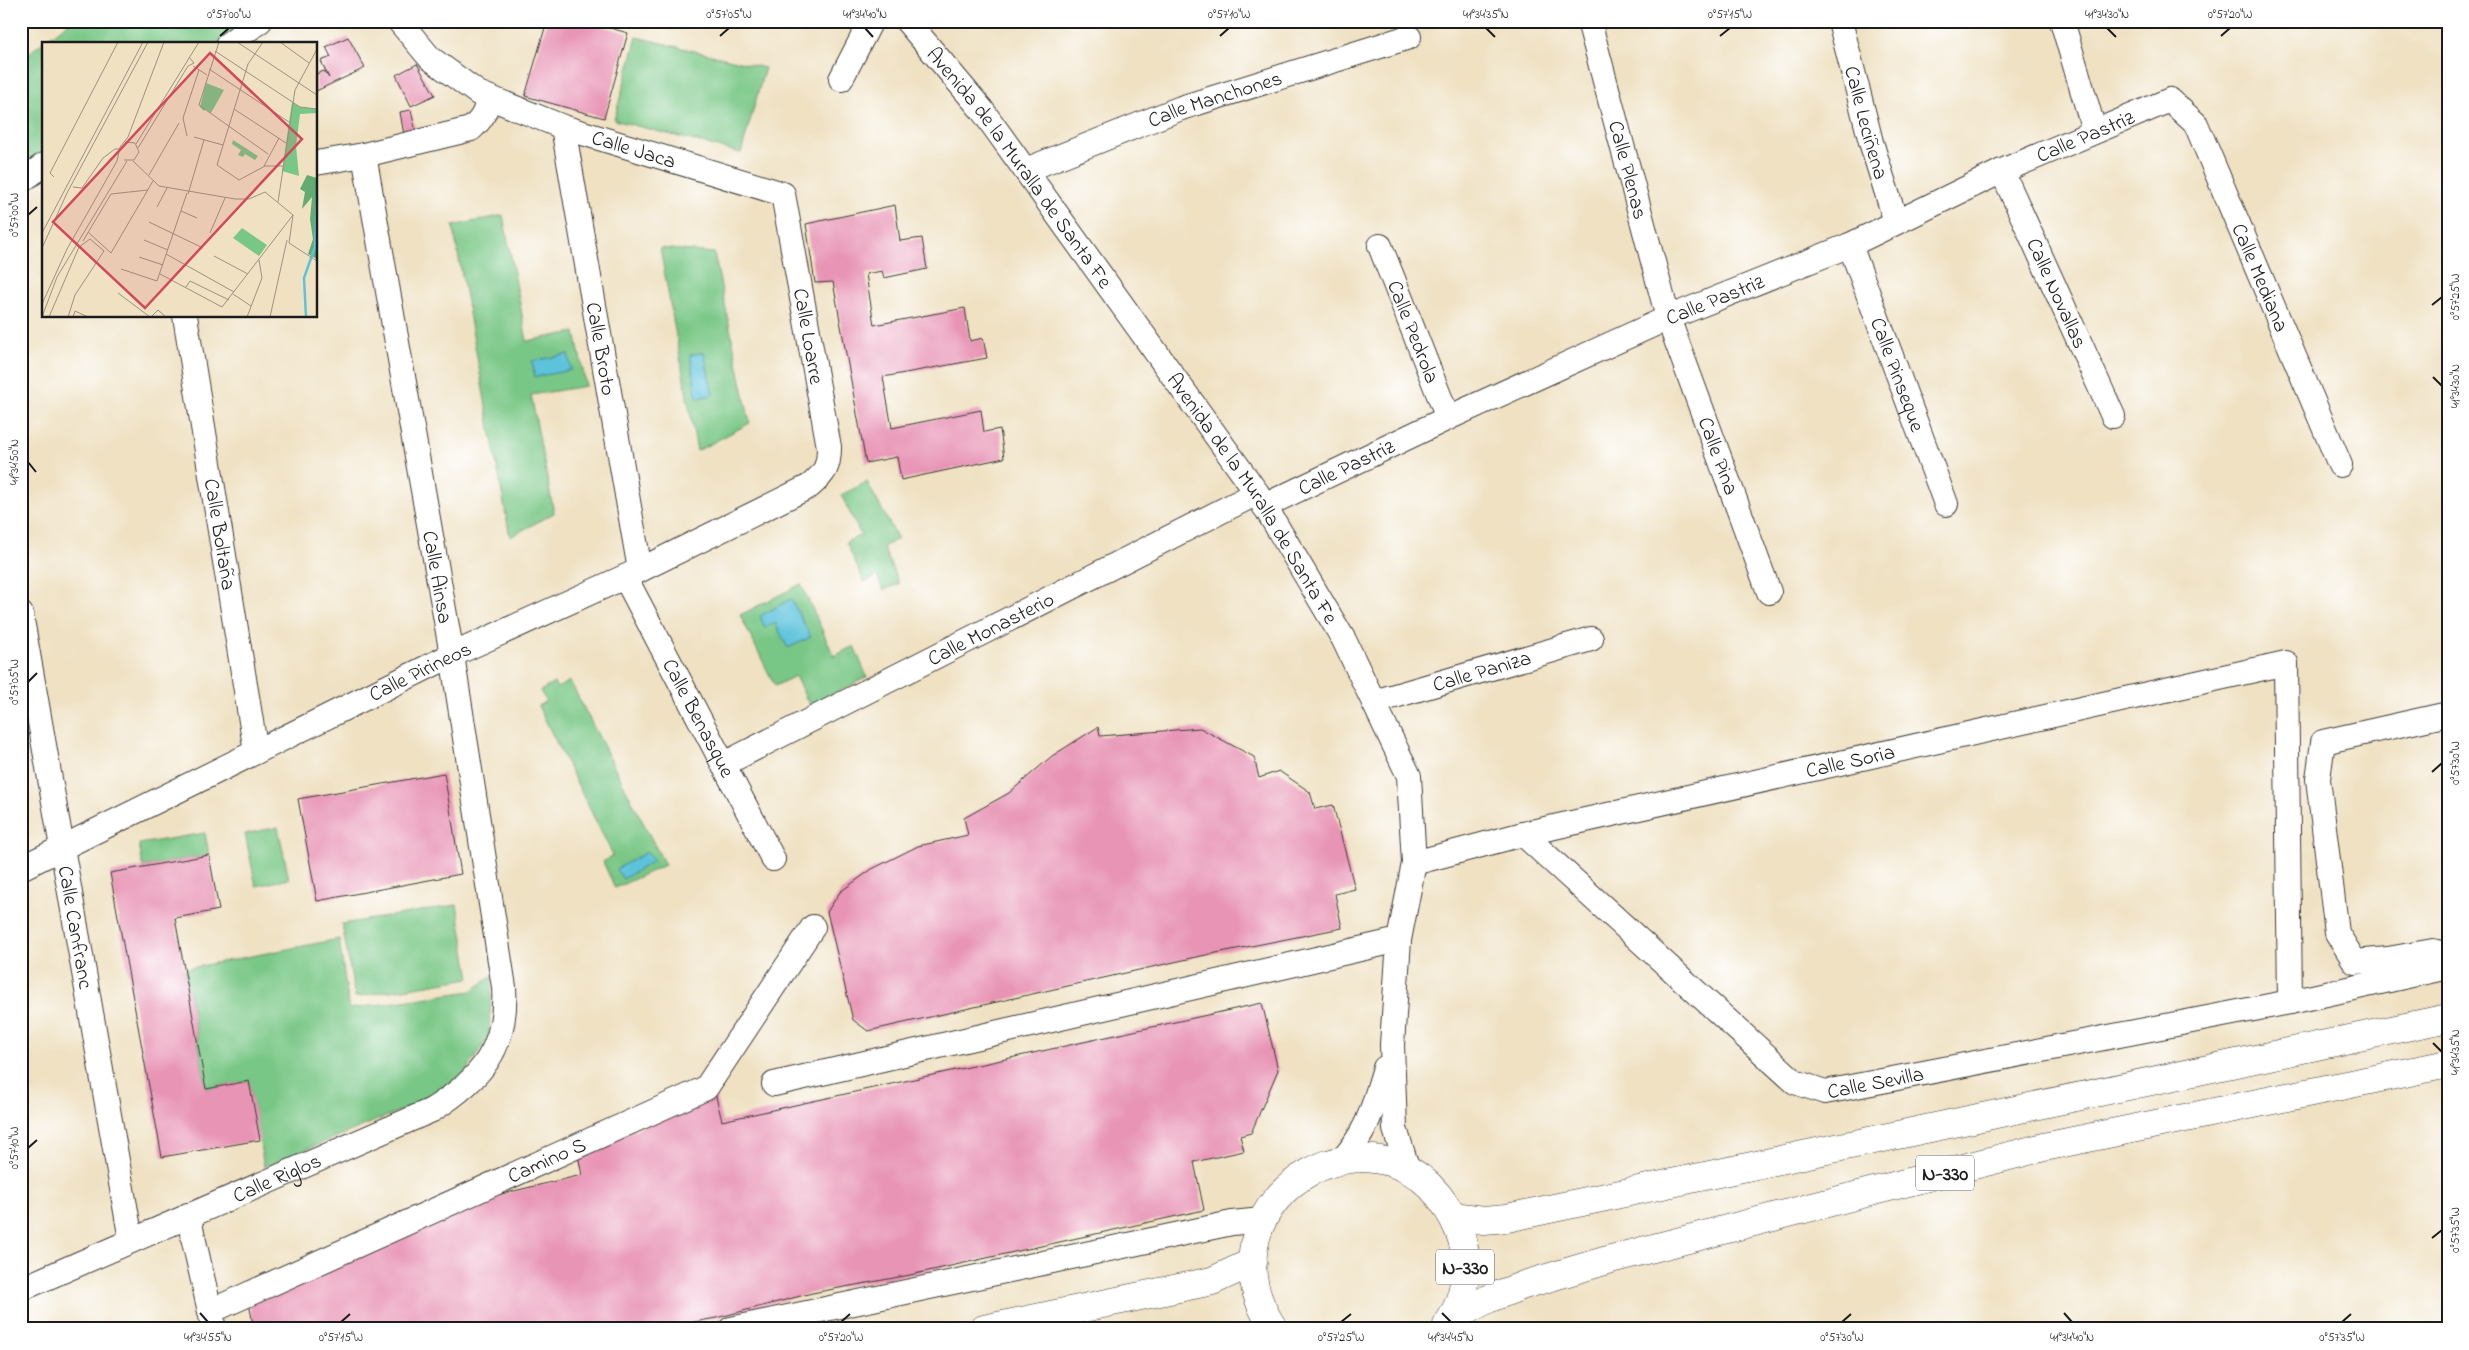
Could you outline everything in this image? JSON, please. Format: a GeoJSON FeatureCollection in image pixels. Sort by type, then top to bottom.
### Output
{"type":"FeatureCollection","features":[{"type":"Feature","properties":{"kind":"highway","name":"N-330"},"geometry":{"type":"LineString","coordinates":[[1453,1216],[1484,1220],[1507,1218],[2448,1018]]}},
{"type":"Feature","properties":{"kind":"highway","name":"N-330"},"geometry":{"type":"LineString","coordinates":[[1448,1323],[1488,1299],[1611,1259],[2044,1147],[2448,1064]]}},
{"type":"Feature","properties":{"kind":"highway","name":"N-330"},"geometry":{"type":"LineString","coordinates":[[1274,1329],[1258,1299],[1253,1262],[1262,1220],[1276,1199],[1300,1177],[1330,1162],[1344,1158],[1376,1159],[1408,1170],[1433,1189],[1453,1216],[1461,1235],[1465,1256],[1465,1278],[1460,1299],[1448,1323]]}},
{"type":"Feature","properties":{"kind":"highway"},"geometry":{"type":"LineString","coordinates":[[984,1329],[1212,1281],[1253,1262]]}},
{"type":"Feature","properties":{"kind":"street"},"geometry":{"type":"LineString","coordinates":[[231,42],[260,21]]}},
{"type":"Feature","properties":{"kind":"street","name":"Calle Jaca"},"geometry":{"type":"LineString","coordinates":[[399,21],[430,58],[478,93],[563,127],[784,194]]}},
{"type":"Feature","properties":{"kind":"street"},"geometry":{"type":"LineString","coordinates":[[841,79],[870,21]]}},
{"type":"Feature","properties":{"kind":"street","name":"Avenida de la Muralla de Santa Fe"},"geometry":{"type":"LineString","coordinates":[[907,21],[982,110],[1261,499],[1344,640],[1409,776],[1414,863],[1399,940],[1392,1045],[1395,1129],[1408,1170]]}},
{"type":"Feature","properties":{"kind":"street","name":"Calle Plenas"},"geometry":{"type":"LineString","coordinates":[[1588,21],[1668,318]]}},
{"type":"Feature","properties":{"kind":"street","name":"Calle Leciñena"},"geometry":{"type":"LineString","coordinates":[[1840,21],[1871,142],[1896,222]]}},
{"type":"Feature","properties":{"kind":"street"},"geometry":{"type":"LineString","coordinates":[[2062,21],[2094,130]]}},
{"type":"Feature","properties":{"kind":"street","name":"Calle Manchones"},"geometry":{"type":"LineString","coordinates":[[1026,170],[1181,108],[1409,37]]}},
{"type":"Feature","properties":{"kind":"street"},"geometry":{"type":"LineString","coordinates":[[318,163],[364,155],[471,129],[482,119],[487,108],[487,97]]}},
{"type":"Feature","properties":{"kind":"street","name":"Calle Pastriz"},"geometry":{"type":"LineString","coordinates":[[1261,499],[1448,418],[1668,318],[1850,245],[2002,171],[2094,130],[2170,100]]}},
{"type":"Feature","properties":{"kind":"street","name":"Calle Mediana"},"geometry":{"type":"LineString","coordinates":[[2170,100],[2196,124],[2340,464]]}},
{"type":"Feature","properties":{"kind":"street","name":"Calle Broto"},"geometry":{"type":"LineString","coordinates":[[563,127],[633,573]]}},
{"type":"Feature","properties":{"kind":"street","name":"Calle Ainsa"},"geometry":{"type":"LineString","coordinates":[[364,155],[452,655],[504,987],[505,1008],[501,1031]]}},
{"type":"Feature","properties":{"kind":"street"},"geometry":{"type":"LineString","coordinates":[[21,181],[42,166]]}},
{"type":"Feature","properties":{"kind":"street","name":"Calle Novallas"},"geometry":{"type":"LineString","coordinates":[[2002,171],[2113,416]]}},
{"type":"Feature","properties":{"kind":"street","name":"Calle Loarre"},"geometry":{"type":"LineString","coordinates":[[784,194],[829,446],[829,463],[821,476]]}},
{"type":"Feature","properties":{"kind":"street","name":"Calle Pinseque"},"geometry":{"type":"LineString","coordinates":[[1850,245],[1946,504]]}},
{"type":"Feature","properties":{"kind":"street","name":"Calle Pedrola"},"geometry":{"type":"LineString","coordinates":[[1380,246],[1448,418]]}},
{"type":"Feature","properties":{"kind":"street","name":"Calle Boltaña"},"geometry":{"type":"LineString","coordinates":[[185,318],[256,752]]}},
{"type":"Feature","properties":{"kind":"street","name":"Calle Pina"},"geometry":{"type":"LineString","coordinates":[[1668,318],[1769,592]]}},
{"type":"Feature","properties":{"kind":"street","name":"Calle Pirineos"},"geometry":{"type":"LineString","coordinates":[[21,868],[452,655],[633,573],[810,486],[821,476]]}},
{"type":"Feature","properties":{"kind":"street","name":"Calle Monasterio"},"geometry":{"type":"LineString","coordinates":[[724,764],[1261,499]]}},
{"type":"Feature","properties":{"kind":"street","name":"Calle Benasque"},"geometry":{"type":"LineString","coordinates":[[633,573],[724,764],[774,859]]}},
{"type":"Feature","properties":{"kind":"street","name":"Calle Canfranc"},"geometry":{"type":"LineString","coordinates":[[21,614],[61,849],[72,893],[130,1240]]}},
{"type":"Feature","properties":{"kind":"street","name":"Calle Paniza"},"geometry":{"type":"LineString","coordinates":[[1374,702],[1591,639]]}},
{"type":"Feature","properties":{"kind":"street","name":"Calle Soria"},"geometry":{"type":"LineString","coordinates":[[1414,863],[1523,834],[2286,663],[2290,1002]]}},
{"type":"Feature","properties":{"kind":"street"},"geometry":{"type":"LineString","coordinates":[[2444,955],[2355,962],[2337,933],[2318,779],[2323,742],[2448,714]]}},
{"type":"Feature","properties":{"kind":"street","name":"Calle Sevilla"},"geometry":{"type":"LineString","coordinates":[[1523,834],[1795,1082],[1826,1092],[2290,1002],[2444,955]]}},
{"type":"Feature","properties":{"kind":"street","name":"Camino S"},"geometry":{"type":"LineString","coordinates":[[212,1320],[706,1088],[813,927]]}},
{"type":"Feature","properties":{"kind":"street"},"geometry":{"type":"LineString","coordinates":[[774,1084],[1399,940]]}},
{"type":"Feature","properties":{"kind":"street","name":"Calle Riglos"},"geometry":{"type":"LineString","coordinates":[[21,1289],[432,1110],[460,1092],[479,1075],[501,1031]]}},
{"type":"Feature","properties":{"kind":"street","name":"Avenida de la Muralla de Santa Fe"},"geometry":{"type":"LineString","coordinates":[[1344,1158],[1370,1119],[1392,1045]]}},
{"type":"Feature","properties":{"kind":"street"},"geometry":{"type":"LineString","coordinates":[[188,1215],[212,1320]]}},
{"type":"Feature","properties":{"kind":"street"},"geometry":{"type":"LineString","coordinates":[[732,1329],[1232,1223],[1262,1220]]}},
{"type":"Feature","properties":{"kind":"green space"},"geometry":{"type":"Polygon","coordinates":[[[71,21],[259,21],[230,42],[43,42],[71,21]]]}},
{"type":"Feature","properties":{"kind":"green space"},"geometry":{"type":"Polygon","coordinates":[[[637,37],[765,68],[741,153],[614,120],[637,37]]]}},
{"type":"Feature","properties":{"kind":"green space"},"geometry":{"type":"Polygon","coordinates":[[[42,43],[42,166],[21,181],[21,59],[42,43]]]}},
{"type":"Feature","properties":{"kind":"green space"},"geometry":{"type":"Polygon","coordinates":[[[503,215],[527,341],[575,332],[586,386],[531,395],[554,513],[510,537],[453,226],[503,215]]]}},
{"type":"Feature","properties":{"kind":"green space"},"geometry":{"type":"Polygon","coordinates":[[[660,248],[714,253],[750,423],[697,451],[660,248]]]}},
{"type":"Feature","properties":{"kind":"green space"},"geometry":{"type":"Polygon","coordinates":[[[867,482],[898,539],[883,547],[899,584],[883,590],[877,576],[864,582],[846,542],[861,535],[841,495],[867,482]]]}},
{"type":"Feature","properties":{"kind":"green space"},"geometry":{"type":"Polygon","coordinates":[[[801,584],[834,656],[854,646],[867,677],[810,706],[795,676],[775,686],[740,615],[801,584]]]}},
{"type":"Feature","properties":{"kind":"green space"},"geometry":{"type":"Polygon","coordinates":[[[570,681],[665,865],[615,888],[603,862],[613,855],[538,706],[546,701],[540,691],[554,683],[557,688],[570,681]]]}},
{"type":"Feature","properties":{"kind":"green space"},"geometry":{"type":"Polygon","coordinates":[[[278,827],[289,879],[256,886],[245,834],[278,827]]]}},
{"type":"Feature","properties":{"kind":"green space"},"geometry":{"type":"Polygon","coordinates":[[[205,833],[209,855],[143,867],[139,844],[205,833]]]}},
{"type":"Feature","properties":{"kind":"green space"},"geometry":{"type":"Polygon","coordinates":[[[457,905],[470,978],[355,997],[342,924],[457,905]]]}},
{"type":"Feature","properties":{"kind":"green space"},"geometry":{"type":"Polygon","coordinates":[[[339,939],[349,1009],[471,991],[492,976],[489,1036],[462,1078],[443,1093],[264,1167],[249,1081],[206,1089],[185,969],[339,939]]]}},
{"type":"Feature","properties":{"kind":"water"},"geometry":{"type":"Polygon","coordinates":[[[704,352],[713,395],[697,398],[690,355],[704,352]]]}},
{"type":"Feature","properties":{"kind":"water"},"geometry":{"type":"Polygon","coordinates":[[[568,354],[571,370],[535,377],[532,361],[568,354]]]}},
{"type":"Feature","properties":{"kind":"water"},"geometry":{"type":"Polygon","coordinates":[[[791,599],[811,637],[788,648],[775,623],[765,628],[760,616],[791,599]]]}},
{"type":"Feature","properties":{"kind":"water"},"geometry":{"type":"Polygon","coordinates":[[[647,852],[653,861],[623,879],[616,869],[647,852]]]}},
{"type":"Feature","properties":{"kind":"building"},"geometry":{"type":"Polygon","coordinates":[[[547,21],[585,21],[628,33],[604,118],[525,96],[547,21]]]}},
{"type":"Feature","properties":{"kind":"building"},"geometry":{"type":"Polygon","coordinates":[[[348,37],[365,68],[318,90],[318,73],[324,71],[329,78],[321,61],[331,57],[326,47],[348,37]]]}},
{"type":"Feature","properties":{"kind":"building"},"geometry":{"type":"Polygon","coordinates":[[[417,64],[435,95],[411,106],[396,75],[417,64]]]}},
{"type":"Feature","properties":{"kind":"building"},"geometry":{"type":"Polygon","coordinates":[[[411,110],[416,133],[404,135],[400,112],[411,110]]]}},
{"type":"Feature","properties":{"kind":"building"},"geometry":{"type":"Polygon","coordinates":[[[895,205],[900,241],[922,238],[927,269],[884,278],[882,271],[866,274],[874,325],[965,308],[970,341],[983,338],[987,358],[883,377],[892,428],[981,410],[984,432],[1000,429],[1004,458],[901,480],[897,457],[866,463],[833,282],[815,283],[806,224],[895,205]]]}},
{"type":"Feature","properties":{"kind":"building"},"geometry":{"type":"Polygon","coordinates":[[[1098,727],[1100,736],[1200,728],[1254,757],[1259,778],[1279,771],[1310,792],[1315,809],[1333,805],[1355,889],[1335,894],[1342,928],[1201,956],[868,1031],[853,1020],[827,912],[840,892],[872,869],[918,846],[968,835],[964,818],[1009,793],[1052,756],[1098,727]]]}},
{"type":"Feature","properties":{"kind":"building"},"geometry":{"type":"Polygon","coordinates":[[[444,773],[461,874],[317,901],[298,799],[444,773]]]}},
{"type":"Feature","properties":{"kind":"building"},"geometry":{"type":"Polygon","coordinates":[[[209,855],[219,910],[175,918],[206,1089],[249,1081],[260,1140],[162,1157],[110,873],[209,855]]]}},
{"type":"Feature","properties":{"kind":"building"},"geometry":{"type":"Polygon","coordinates":[[[1262,1003],[1278,1070],[1251,1133],[1240,1136],[1244,1151],[1194,1162],[1204,1210],[910,1275],[812,1293],[716,1318],[656,1329],[254,1329],[249,1303],[484,1198],[582,1175],[578,1155],[715,1093],[722,1121],[1262,1003]]]}}]}
